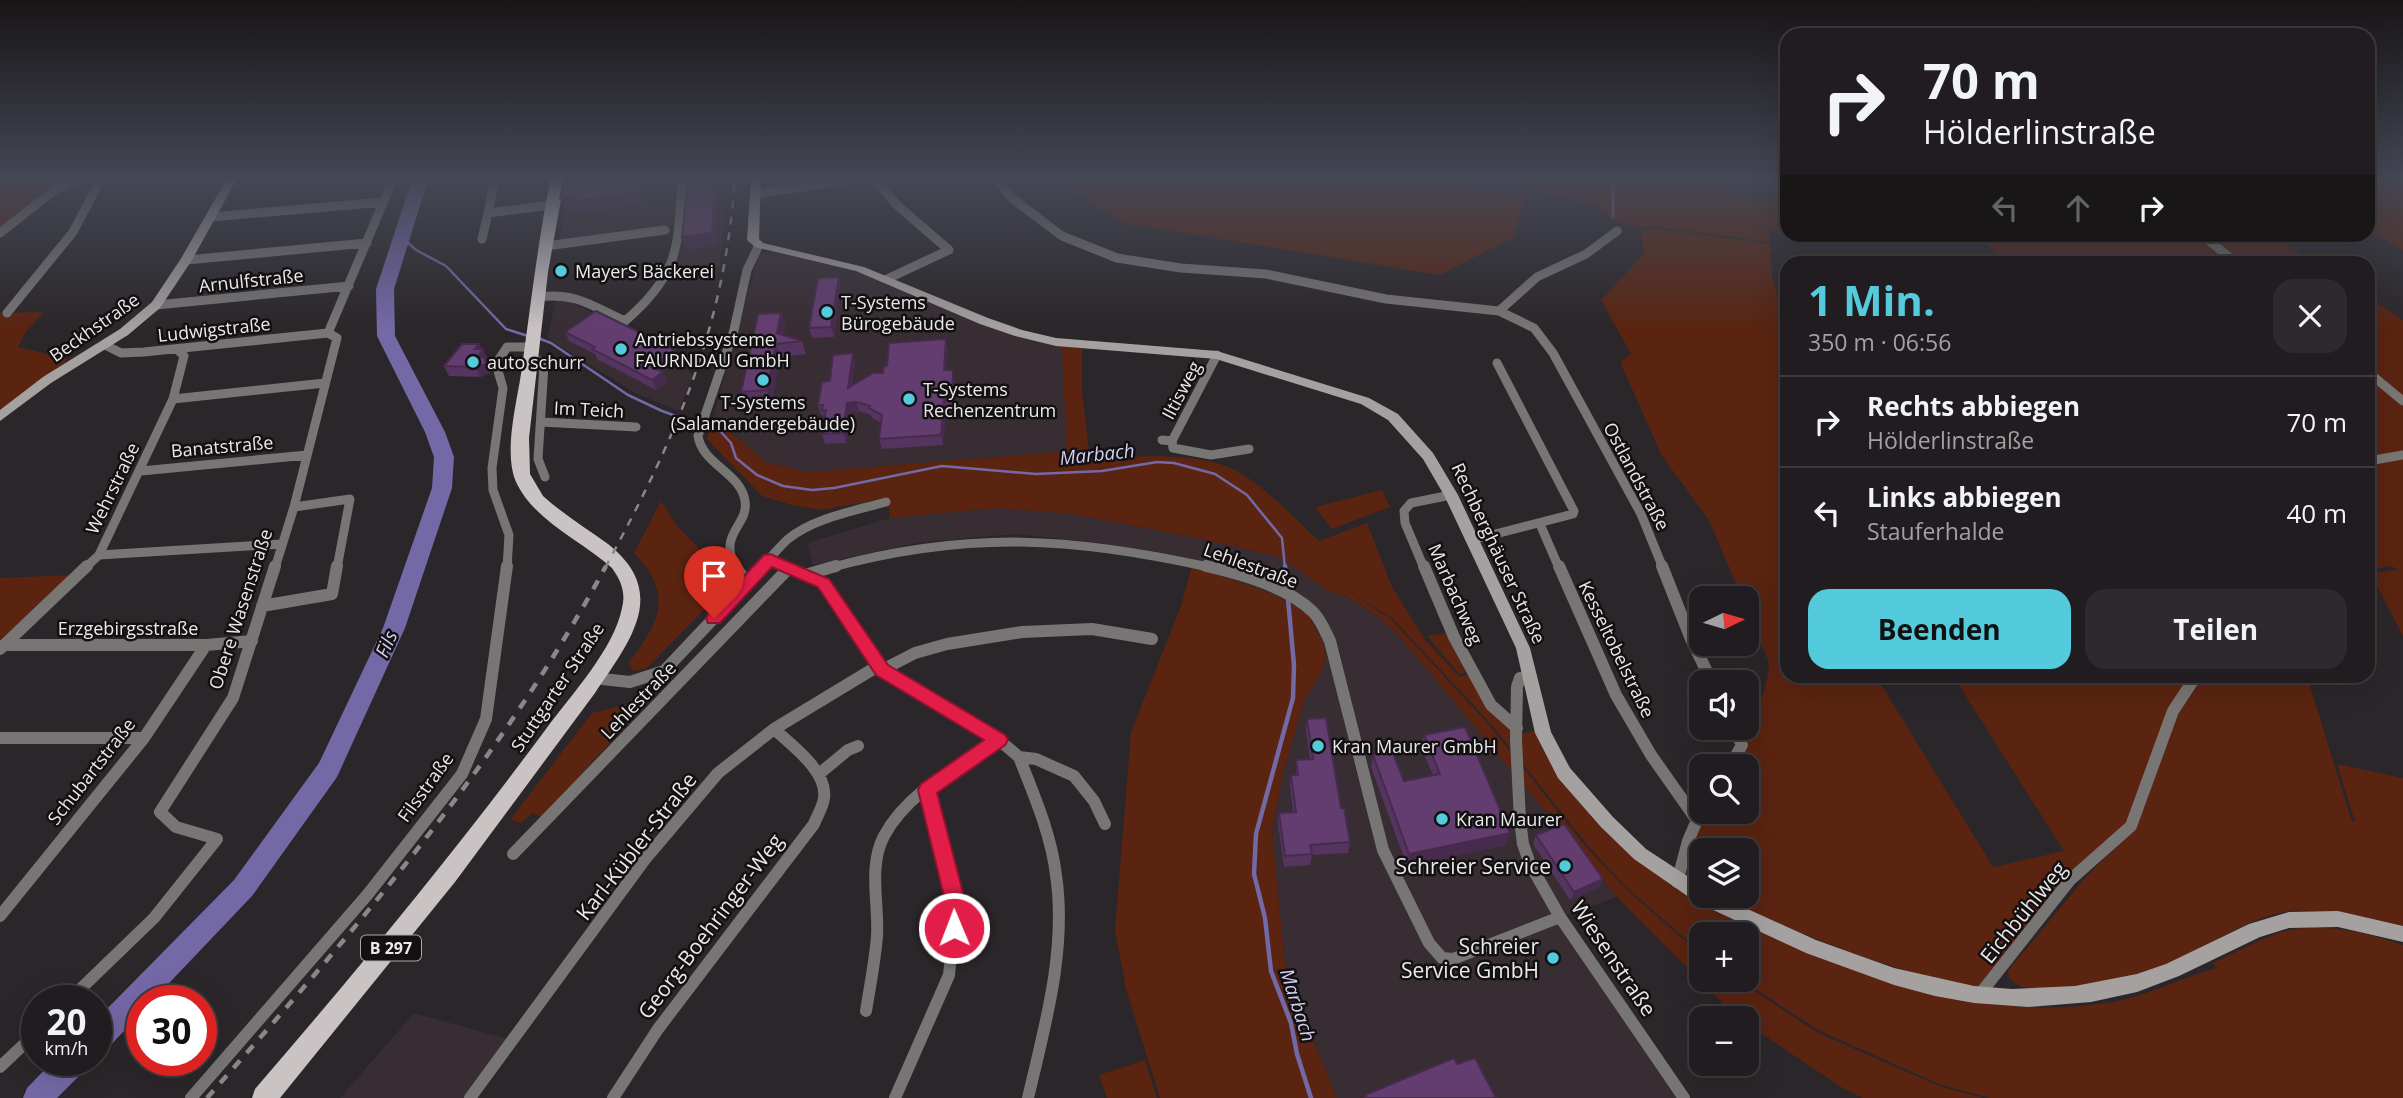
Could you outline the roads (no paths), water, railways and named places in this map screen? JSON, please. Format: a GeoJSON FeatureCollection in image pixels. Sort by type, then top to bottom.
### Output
{"type":"FeatureCollection","features":[{"type":"Feature","properties":{"kind":"main road","name":"Stuttgarter Straße"},"geometry":{"type":"LineString","coordinates":[[264,1098],[432,898],[594,680],[631,614],[633,594],[628,576],[605,553],[537,500],[522,477],[520,446],[549,228]]}},
{"type":"Feature","properties":{"kind":"street"},"geometry":{"type":"LineString","coordinates":[[7,313],[62,250],[76,228]]}},
{"type":"Feature","properties":{"kind":"street","name":"Beckhstraße"},"geometry":{"type":"LineString","coordinates":[[0,417],[47,380],[136,323],[156,305],[204,228]]}},
{"type":"Feature","properties":{"kind":"street"},"geometry":{"type":"LineString","coordinates":[[328,333],[373,228]]}},
{"type":"Feature","properties":{"kind":"street"},"geometry":{"type":"LineString","coordinates":[[482,239],[484,228]]}},
{"type":"Feature","properties":{"kind":"street"},"geometry":{"type":"LineString","coordinates":[[538,297],[560,294],[572,297],[625,321],[652,298],[664,281],[673,261],[677,228]]}},
{"type":"Feature","properties":{"kind":"street"},"geometry":{"type":"LineString","coordinates":[[746,582],[733,565],[728,550],[732,533],[744,511],[743,495],[725,469],[699,442],[698,432],[738,314],[748,262],[759,245],[753,240],[754,228]]}},
{"type":"Feature","properties":{"kind":"street"},"geometry":{"type":"LineString","coordinates":[[887,279],[949,250],[924,228]]}},
{"type":"Feature","properties":{"kind":"street"},"geometry":{"type":"LineString","coordinates":[[1050,228],[1062,236],[1117,258],[1181,268],[1266,274],[1385,299],[1499,310],[1537,277],[1586,254],[1617,231]]}},
{"type":"Feature","properties":{"kind":"street"},"geometry":{"type":"LineString","coordinates":[[546,246],[665,230]]}},
{"type":"Feature","properties":{"kind":"street"},"geometry":{"type":"LineString","coordinates":[[2211,242],[2228,256]]}},
{"type":"Feature","properties":{"kind":"street"},"geometry":{"type":"LineString","coordinates":[[186,260],[367,243]]}},
{"type":"Feature","properties":{"kind":"street","name":"Rechberghäuser Straße"},"geometry":{"type":"LineString","coordinates":[[759,245],[860,269],[984,321],[1044,339],[1217,355],[1375,404],[1394,417],[1435,465],[1451,495],[1523,649],[1544,733],[1564,773],[1631,846],[1689,889]]}},
{"type":"Feature","properties":{"kind":"street","name":"Arnulfstraße"},"geometry":{"type":"LineString","coordinates":[[156,305],[349,285]]}},
{"type":"Feature","properties":{"kind":"street","name":"Ostlandstraße"},"geometry":{"type":"LineString","coordinates":[[1499,310],[1534,328],[1553,353],[1641,514],[1690,639],[1706,670]]}},
{"type":"Feature","properties":{"kind":"street","name":"Ludwigstraße"},"geometry":{"type":"LineString","coordinates":[[105,345],[130,353],[328,333]]}},
{"type":"Feature","properties":{"kind":"street","name":"Obere Wasenstraße"},"geometry":{"type":"LineString","coordinates":[[85,985],[154,918],[217,839],[175,826],[163,820],[160,812],[233,698],[294,507],[337,338],[328,333]]}},
{"type":"Feature","properties":{"kind":"street","name":"Filsstraße"},"geometry":{"type":"LineString","coordinates":[[191,1098],[368,894],[462,774],[476,746],[485,719],[509,553],[509,535],[493,490],[492,468],[502,398],[496,364],[507,347],[532,344]]}},
{"type":"Feature","properties":{"kind":"street","name":"Im Teich"},"geometry":{"type":"LineString","coordinates":[[532,344],[544,365],[538,459],[545,477]]}},
{"type":"Feature","properties":{"kind":"street","name":"Wehrstraße"},"geometry":{"type":"LineString","coordinates":[[2,647],[99,555],[141,471],[173,398],[184,363],[184,356],[177,349]]}},
{"type":"Feature","properties":{"kind":"street","name":"Iltisweg"},"geometry":{"type":"LineString","coordinates":[[1217,355],[1167,440],[1173,448],[1210,457],[1249,449]]}},
{"type":"Feature","properties":{"kind":"street"},"geometry":{"type":"LineString","coordinates":[[1472,540],[1540,524],[1573,514],[1574,511],[1497,362]]}},
{"type":"Feature","properties":{"kind":"street"},"geometry":{"type":"LineString","coordinates":[[2375,378],[2403,401]]}},
{"type":"Feature","properties":{"kind":"street"},"geometry":{"type":"LineString","coordinates":[[173,398],[325,383]]}},
{"type":"Feature","properties":{"kind":"street","name":"Im Teich"},"geometry":{"type":"LineString","coordinates":[[541,422],[636,427]]}},
{"type":"Feature","properties":{"kind":"street","name":"Banatstraße"},"geometry":{"type":"LineString","coordinates":[[141,471],[307,455]]}},
{"type":"Feature","properties":{"kind":"street"},"geometry":{"type":"LineString","coordinates":[[2375,460],[2403,455]]}},
{"type":"Feature","properties":{"kind":"street","name":"Marbachweg"},"geometry":{"type":"LineString","coordinates":[[1451,495],[1409,504],[1404,511],[1405,523],[1454,637],[1491,705],[1517,729]]}},
{"type":"Feature","properties":{"kind":"street"},"geometry":{"type":"LineString","coordinates":[[262,606],[332,594],[350,499],[294,507]]}},
{"type":"Feature","properties":{"kind":"street","name":"Lehlestraße"},"geometry":{"type":"LineString","coordinates":[[594,680],[631,684],[647,680],[664,671],[788,539],[808,526],[835,515],[886,502]]}},
{"type":"Feature","properties":{"kind":"street","name":"Kesseltobelstraße"},"geometry":{"type":"LineString","coordinates":[[1540,524],[1616,695],[1651,755],[1689,804]]}},
{"type":"Feature","properties":{"kind":"street","name":"Lehlestraße"},"geometry":{"type":"LineString","coordinates":[[805,575],[919,548],[1013,540],[1100,548],[1190,561],[1266,585],[1304,604],[1319,618],[1330,641],[1383,850],[1429,943],[1442,958],[1453,959],[1560,917]]}},
{"type":"Feature","properties":{"kind":"street"},"geometry":{"type":"LineString","coordinates":[[99,555],[282,544]]}},
{"type":"Feature","properties":{"kind":"street"},"geometry":{"type":"LineString","coordinates":[[770,560],[823,583],[880,668],[999,740],[1020,757],[1048,834],[1058,889],[1059,933],[1052,988],[1028,1098]]}},
{"type":"Feature","properties":{"kind":"street","name":"Lehlestraße"},"geometry":{"type":"LineString","coordinates":[[513,854],[788,569]]}},
{"type":"Feature","properties":{"kind":"street","name":"Karl-Kübler-Straße"},"geometry":{"type":"LineString","coordinates":[[470,1098],[646,858],[718,773],[774,729],[880,668],[915,653],[947,644],[1022,632],[1092,629],[1152,639]]}},
{"type":"Feature","properties":{"kind":"street","name":"Erzgebirgsstraße"},"geometry":{"type":"LineString","coordinates":[[2,647],[206,645],[252,641]]}},
{"type":"Feature","properties":{"kind":"street","name":"Schubartstraße"},"geometry":{"type":"LineString","coordinates":[[0,916],[144,738],[206,645]]}},
{"type":"Feature","properties":{"kind":"street","name":"Wiesenstraße"},"geometry":{"type":"LineString","coordinates":[[1531,677],[1520,678],[1518,683],[1517,729],[1523,845],[1530,864],[1560,917],[1684,1098]]}},
{"type":"Feature","properties":{"kind":"street","name":"Eichbühlweg"},"geometry":{"type":"LineString","coordinates":[[1980,995],[2070,880],[2131,826],[2173,711],[2191,683]]}},
{"type":"Feature","properties":{"kind":"street"},"geometry":{"type":"LineString","coordinates":[[774,729],[819,774],[848,750],[858,746]]}},
{"type":"Feature","properties":{"kind":"street"},"geometry":{"type":"LineString","coordinates":[[0,738],[144,738]]}},
{"type":"Feature","properties":{"kind":"street"},"geometry":{"type":"LineString","coordinates":[[866,1011],[878,935],[876,872],[883,837],[902,812],[927,790],[999,740]]}},
{"type":"Feature","properties":{"kind":"street"},"geometry":{"type":"LineString","coordinates":[[1020,757],[1036,758],[1074,776],[1094,801],[1105,824]]}},
{"type":"Feature","properties":{"kind":"street","name":"Georg-Boehringer-Weg"},"geometry":{"type":"LineString","coordinates":[[614,1098],[658,1029],[814,824],[824,797],[824,784],[819,774]]}},
{"type":"Feature","properties":{"kind":"street"},"geometry":{"type":"LineString","coordinates":[[895,1098],[949,975],[956,904],[927,790]]}},
{"type":"Feature","properties":{"kind":"street"},"geometry":{"type":"LineString","coordinates":[[1677,882],[1695,824]]}},
{"type":"Feature","properties":{"kind":"street","name":"Rechberghäuser Straße"},"geometry":{"type":"LineString","coordinates":[[1728,908],[1805,943],[1875,969],[1927,984],[2010,998],[2083,995],[2162,975],[2275,923],[2316,918],[2334,919],[2403,934]]}},
{"type":"Feature","properties":{"kind":"street"},"geometry":{"type":"LineString","coordinates":[[0,1067],[6,1054],[21,1043]]}},
{"type":"Feature","properties":{"kind":"waterway","name":"Fils"},"geometry":{"type":"LineString","coordinates":[[112,1023],[243,888],[328,770],[394,628],[442,488],[444,457],[435,432],[386,336],[385,289],[405,228]]}},
{"type":"Feature","properties":{"kind":"waterway","name":"Marbach"},"geometry":{"type":"LineString","coordinates":[[401,236],[416,250],[446,266],[506,329],[531,337]]}},
{"type":"Feature","properties":{"kind":"waterway","name":"Marbach"},"geometry":{"type":"LineString","coordinates":[[538,338],[551,343],[628,395],[662,411],[721,432],[731,443],[736,458],[757,475],[783,486],[812,490],[834,488],[942,466],[1036,474],[1102,471],[1157,462],[1174,463],[1215,474],[1247,495],[1282,538],[1285,568]]}},
{"type":"Feature","properties":{"kind":"waterway","name":"Marbach"},"geometry":{"type":"LineString","coordinates":[[1285,566],[1287,588]]}},
{"type":"Feature","properties":{"kind":"waterway","name":"Marbach"},"geometry":{"type":"LineString","coordinates":[[1288,599],[1294,665],[1293,698],[1256,834],[1254,874],[1265,918],[1271,971],[1291,1023],[1297,1054],[1311,1098]]}},
{"type":"Feature","properties":{"kind":"waterway","name":"Fils"},"geometry":{"type":"LineString","coordinates":[[37,1098],[59,1076]]}},
{"type":"Feature","properties":{"kind":"railway"},"geometry":{"type":"LineString","coordinates":[[605,568],[654,473],[693,380],[720,283],[729,228]]}},
{"type":"Feature","properties":{"kind":"railway"},"geometry":{"type":"LineString","coordinates":[[207,1098],[370,908],[472,777],[520,708],[606,566]]}},
{"type":"Feature","properties":{"kind":"place","name":"MayerS Bäckerei"},"geometry":{"type":"Point","coordinates":[561,271]}},
{"type":"Feature","properties":{"kind":"place","name":"T-Systems Bürogebäude"},"geometry":{"type":"Point","coordinates":[827,312]}},
{"type":"Feature","properties":{"kind":"place","name":"Antriebssysteme FAURNDAU GmbH"},"geometry":{"type":"Point","coordinates":[621,349]}},
{"type":"Feature","properties":{"kind":"place","name":"auto schurr"},"geometry":{"type":"Point","coordinates":[473,362]}},
{"type":"Feature","properties":{"kind":"place","name":"T-Systems (Salamandergebäude)"},"geometry":{"type":"Point","coordinates":[763,380]}},
{"type":"Feature","properties":{"kind":"place","name":"T-Systems Rechenzentrum"},"geometry":{"type":"Point","coordinates":[909,399]}},
{"type":"Feature","properties":{"kind":"place","name":"Kran Maurer GmbH"},"geometry":{"type":"Point","coordinates":[1318,746]}},
{"type":"Feature","properties":{"kind":"place","name":"Kran Maurer"},"geometry":{"type":"Point","coordinates":[1442,819]}},
{"type":"Feature","properties":{"kind":"place","name":"Schreier Service"},"geometry":{"type":"Point","coordinates":[1565,866]}},
{"type":"Feature","properties":{"kind":"place","name":"Schreier Service GmbH"},"geometry":{"type":"Point","coordinates":[1553,958]}}]}
